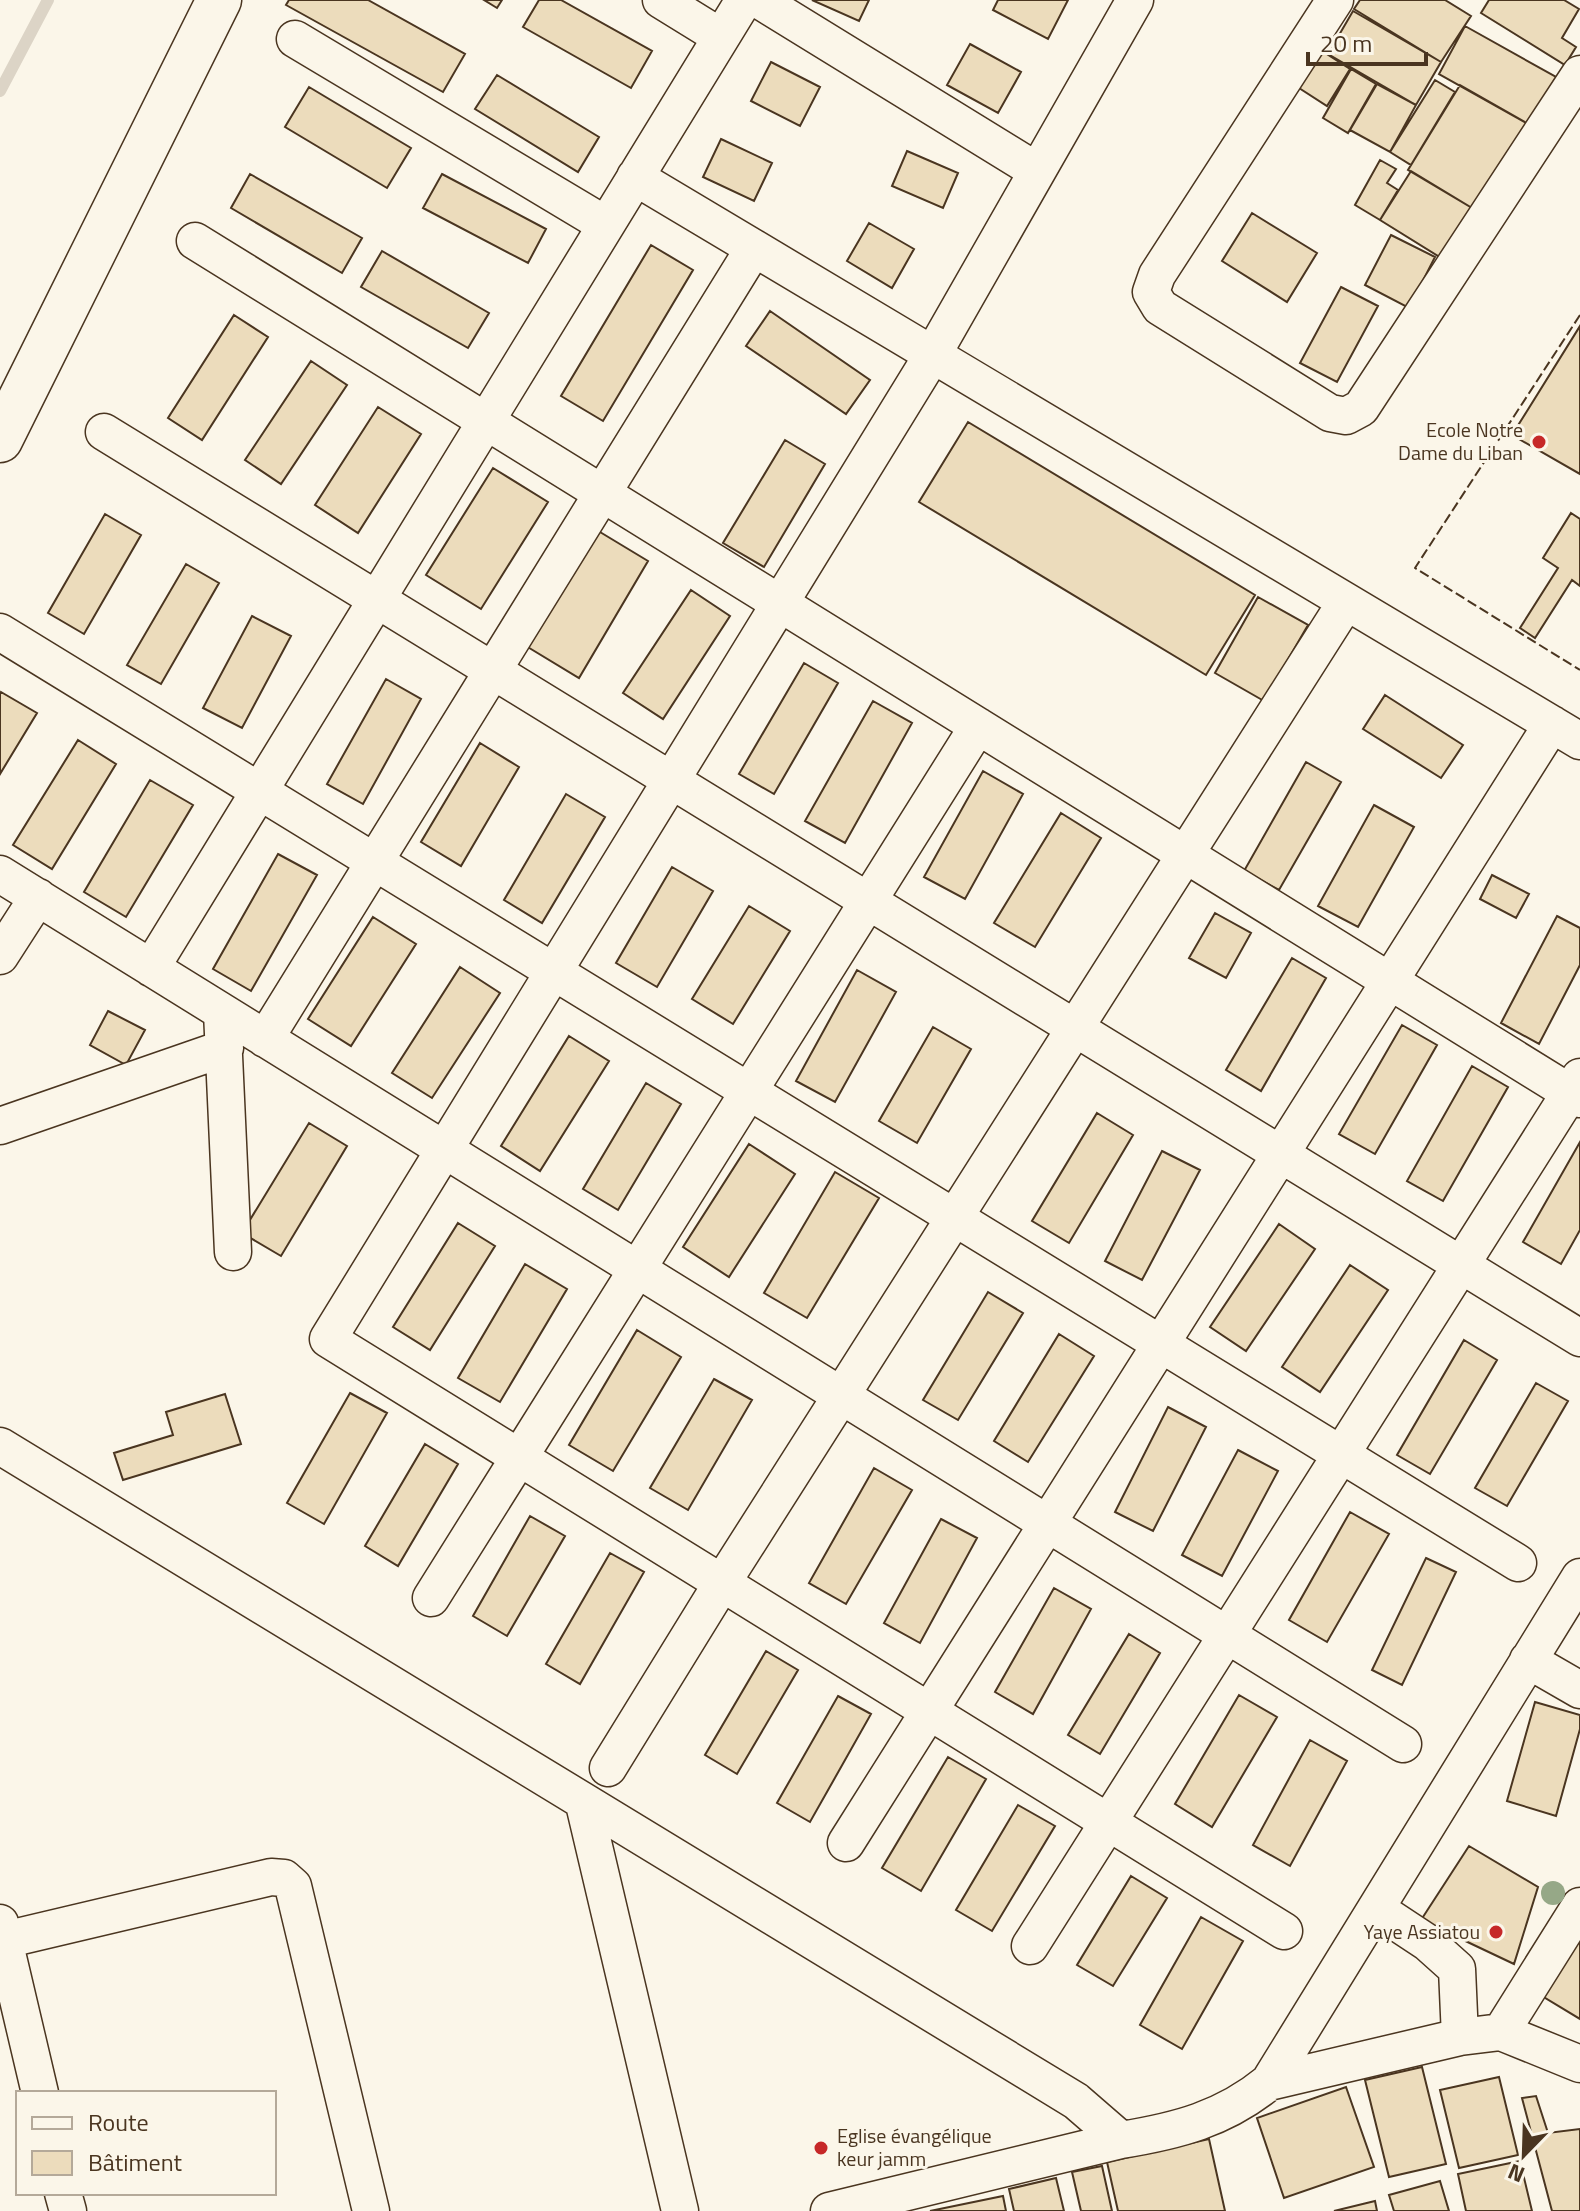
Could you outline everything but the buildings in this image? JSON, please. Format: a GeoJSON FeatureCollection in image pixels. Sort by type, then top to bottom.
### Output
{"type":"FeatureCollection","features":[{"type":"Feature","properties":{"kind":"street"},"geometry":{"type":"LineString","coordinates":[[0,440],[219,0]]}},
{"type":"Feature","properties":{"kind":"street"},"geometry":{"type":"LineString","coordinates":[[661,0],[721,37]]}},
{"type":"Feature","properties":{"kind":"street"},"geometry":{"type":"LineString","coordinates":[[151,968],[744,0]]}},
{"type":"Feature","properties":{"kind":"street"},"geometry":{"type":"LineString","coordinates":[[759,0],[1037,171]]}},
{"type":"Feature","properties":{"kind":"street"},"geometry":{"type":"LineString","coordinates":[[1135,0],[933,354],[328,1339],[1284,1931]]}},
{"type":"Feature","properties":{"kind":"street"},"geometry":{"type":"LineString","coordinates":[[1335,0],[1157,275],[1151,292],[1160,307],[1330,413],[1346,416],[1361,408],[1580,74]]}},
{"type":"Feature","properties":{"kind":"street"},"geometry":{"type":"LineString","coordinates":[[295,39],[606,225]]}},
{"type":"Feature","properties":{"kind":"street"},"geometry":{"type":"LineString","coordinates":[[635,177],[1566,733],[1390,981],[846,1843]]}},
{"type":"Feature","properties":{"kind":"street"},"geometry":{"type":"LineString","coordinates":[[195,241],[1390,981],[1577,1090],[1461,1265],[1030,1946]]}},
{"type":"Feature","properties":{"kind":"street"},"geometry":{"type":"LineString","coordinates":[[265,1039],[754,248]]}},
{"type":"Feature","properties":{"kind":"street"},"geometry":{"type":"LineString","coordinates":[[104,432],[1580,1338]]}},
{"type":"Feature","properties":{"kind":"street"},"geometry":{"type":"LineString","coordinates":[[608,1768],[722,1583],[1346,602]]}},
{"type":"Feature","properties":{"kind":"street"},"geometry":{"type":"LineString","coordinates":[[0,632],[1518,1563]]}},
{"type":"Feature","properties":{"kind":"street"},"geometry":{"type":"LineString","coordinates":[[431,1598],[978,726]]}},
{"type":"Feature","properties":{"kind":"street"},"geometry":{"type":"LineString","coordinates":[[0,874],[1403,1744]]}},
{"type":"Feature","properties":{"kind":"street"},"geometry":{"type":"LineString","coordinates":[[0,956],[38,897]]}},
{"type":"Feature","properties":{"kind":"street"},"geometry":{"type":"LineString","coordinates":[[222,1012],[233,1252]]}},
{"type":"Feature","properties":{"kind":"street"},"geometry":{"type":"LineString","coordinates":[[0,1126],[225,1048]]}},
{"type":"Feature","properties":{"kind":"street"},"geometry":{"type":"LineString","coordinates":[[0,1446],[1076,2101],[1121,2140]]}},
{"type":"Feature","properties":{"kind":"street"},"geometry":{"type":"LineString","coordinates":[[829,2211],[866,2207],[1121,2140],[1188,2128],[1245,2102],[1269,2082],[1378,1910],[1580,1577]]}},
{"type":"Feature","properties":{"kind":"street"},"geometry":{"type":"LineString","coordinates":[[1528,1660],[1580,1690]]}},
{"type":"Feature","properties":{"kind":"street"},"geometry":{"type":"LineString","coordinates":[[584,1804],[680,2211]]}},
{"type":"Feature","properties":{"kind":"street"},"geometry":{"type":"LineString","coordinates":[[40,2091],[1,1934],[271,1877],[284,1878],[293,1886],[371,2211]]}},
{"type":"Feature","properties":{"kind":"street"},"geometry":{"type":"LineString","coordinates":[[1501,2032],[1580,1906]]}},
{"type":"Feature","properties":{"kind":"street"},"geometry":{"type":"LineString","coordinates":[[1378,1910],[1428,1943],[1457,1969],[1460,2037]]}},
{"type":"Feature","properties":{"kind":"street"},"geometry":{"type":"LineString","coordinates":[[1269,2082],[1460,2037],[1501,2032],[1580,2064]]}},
{"type":"Feature","properties":{"kind":"waterway"},"geometry":{"type":"LineString","coordinates":[[0,91],[48,0]]}},
{"type":"Feature","properties":{"kind":"fence"},"geometry":{"type":"LineString","coordinates":[[1580,315],[1415,568],[1580,670]]}},
{"type":"Feature","properties":{"kind":"place","name":"Ecole Notre Dame du Liban"},"geometry":{"type":"Point","coordinates":[1539,442]}},
{"type":"Feature","properties":{"kind":"place","name":"Yaye Assiatou"},"geometry":{"type":"Point","coordinates":[1496,1932]}},
{"type":"Feature","properties":{"kind":"place","name":"Eglise évangélique keur jamm"},"geometry":{"type":"Point","coordinates":[821,2148]}}]}
